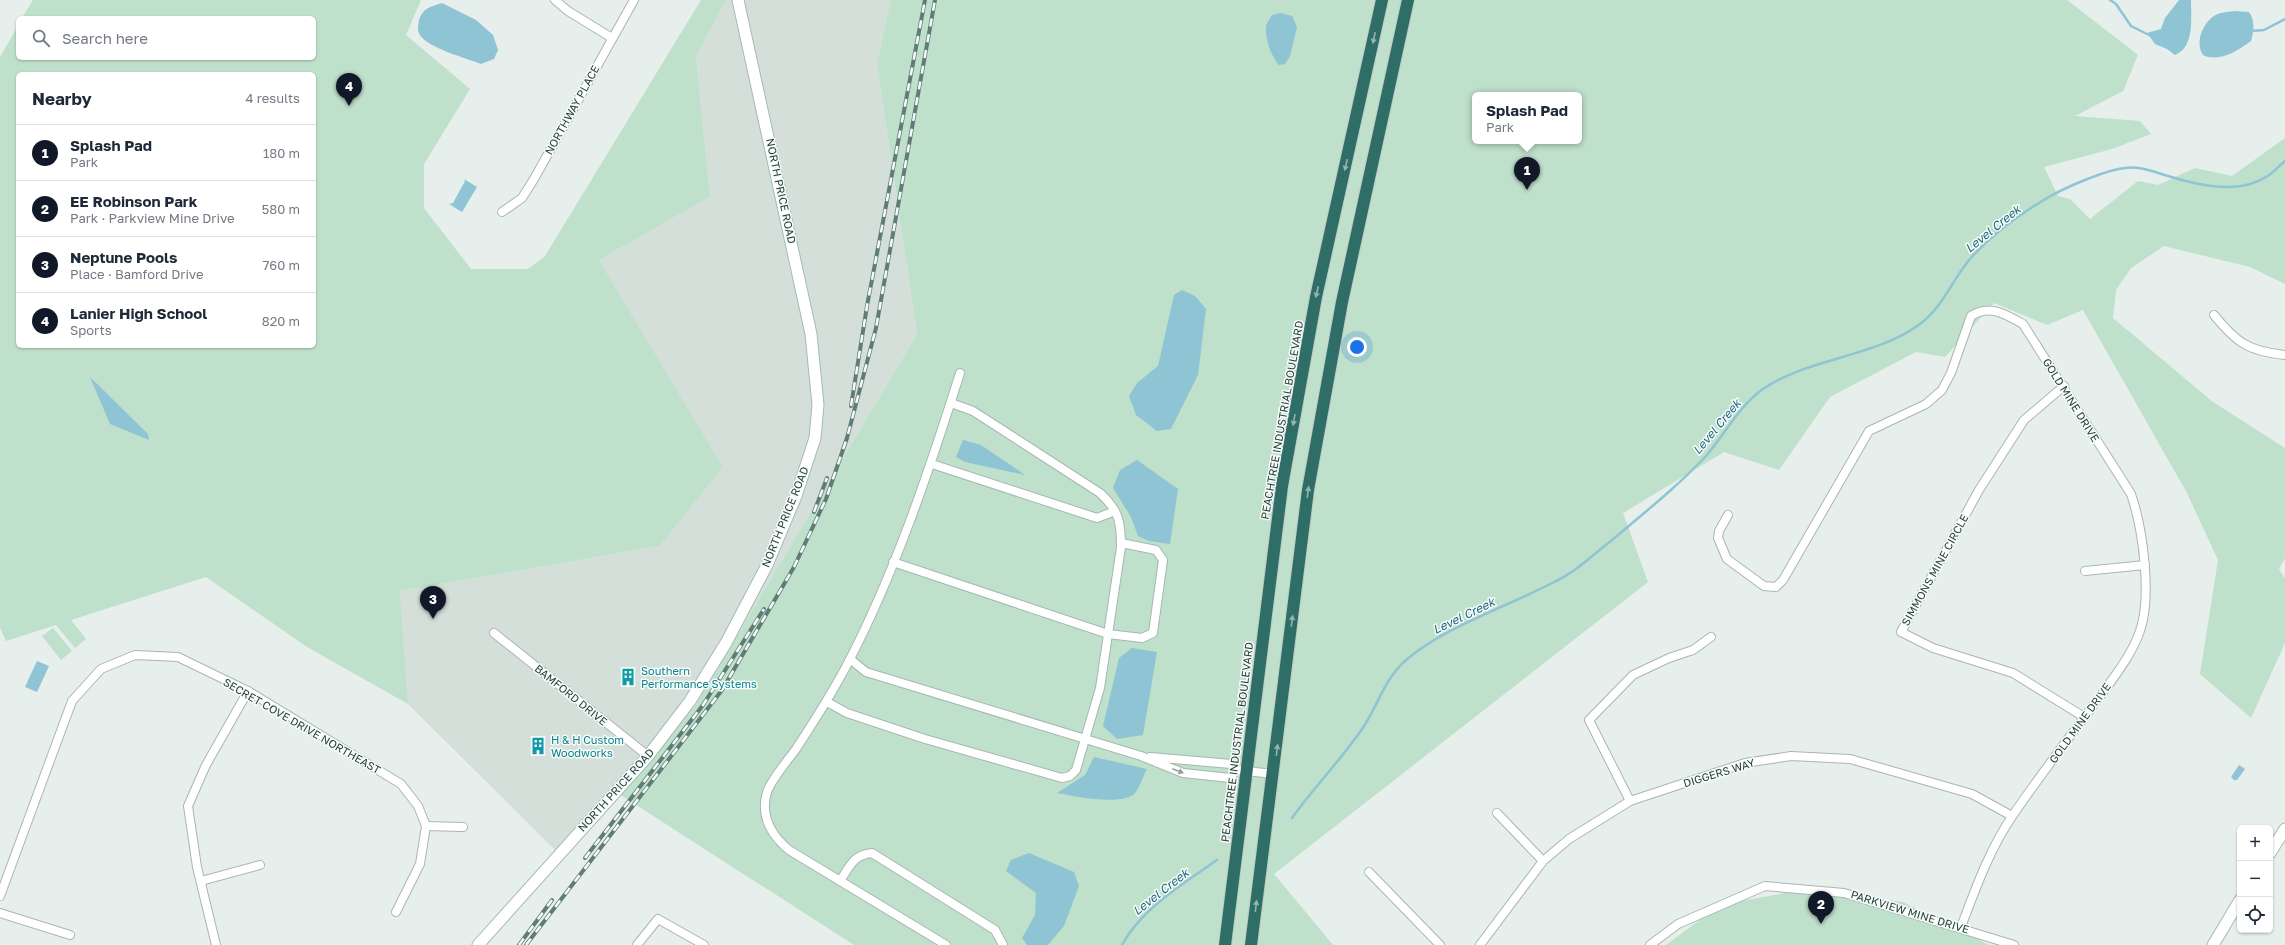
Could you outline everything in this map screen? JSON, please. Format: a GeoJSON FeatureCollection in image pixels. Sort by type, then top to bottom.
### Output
{"type":"FeatureCollection","features":[{"type":"Feature","properties":{"kind":"highway","name":"PEACHTREE INDUSTRIAL BOULEVARD"},"geometry":{"type":"LineString","coordinates":[[1225,945],[1242,770],[1282,486],[1316,297],[1382,0]]}},
{"type":"Feature","properties":{"kind":"highway"},"geometry":{"type":"LineString","coordinates":[[1252,945],[1308,490],[1342,302],[1408,0]]}},
{"type":"Feature","properties":{"kind":"street"},"geometry":{"type":"LineString","coordinates":[[555,0],[568,11],[612,38]]}},
{"type":"Feature","properties":{"kind":"street","name":"NORTHWAY PLACE"},"geometry":{"type":"LineString","coordinates":[[502,212],[522,198],[534,179],[634,0]]}},
{"type":"Feature","properties":{"kind":"street","name":"NORTH PRICE ROAD"},"geometry":{"type":"LineString","coordinates":[[478,945],[648,756],[690,701],[734,629],[767,565],[796,496],[815,438],[818,405],[811,334],[738,0]]}},
{"type":"Feature","properties":{"kind":"street","name":"GOLD MINE DRIVE"},"geometry":{"type":"LineString","coordinates":[[1728,515],[1719,531],[1718,538],[1727,559],[1764,586],[1776,587],[1783,580],[1869,431],[1926,404],[1942,390],[1951,373],[1971,316],[1978,311],[1987,309],[2003,312],[2023,324],[2064,386],[2131,494],[2138,514],[2145,565],[2146,594],[2140,631],[2119,669],[2012,816],[1978,883],[1961,927]]}},
{"type":"Feature","properties":{"kind":"street"},"geometry":{"type":"LineString","coordinates":[[2214,315],[2231,336],[2259,352],[2285,355]]}},
{"type":"Feature","properties":{"kind":"street"},"geometry":{"type":"LineString","coordinates":[[946,945],[789,850],[775,839],[764,812],[768,791],[827,702],[850,659],[894,562],[932,464],[960,373]]}},
{"type":"Feature","properties":{"kind":"street","name":"SIMMONS MINE CIRCLE"},"geometry":{"type":"LineString","coordinates":[[2064,386],[2024,420],[1979,490],[1901,632],[1933,648],[2013,673],[2084,717]]}},
{"type":"Feature","properties":{"kind":"street"},"geometry":{"type":"LineString","coordinates":[[827,702],[847,713],[925,739],[1062,778],[1070,776],[1076,770],[1084,738],[1100,688],[1122,528],[1115,511],[1100,493],[973,411],[951,403]]}},
{"type":"Feature","properties":{"kind":"street"},"geometry":{"type":"LineString","coordinates":[[932,464],[1097,518],[1115,511]]}},
{"type":"Feature","properties":{"kind":"street"},"geometry":{"type":"LineString","coordinates":[[894,562],[1108,634],[1142,638],[1153,633],[1163,560],[1156,550],[1121,543]]}},
{"type":"Feature","properties":{"kind":"street"},"geometry":{"type":"LineString","coordinates":[[2086,571],[2145,565]]}},
{"type":"Feature","properties":{"kind":"street","name":"BAMFORD DRIVE"},"geometry":{"type":"LineString","coordinates":[[494,633],[648,756]]}},
{"type":"Feature","properties":{"kind":"street"},"geometry":{"type":"LineString","coordinates":[[1630,801],[1589,720],[1633,675],[1669,658],[1693,650],[1711,637]]}},
{"type":"Feature","properties":{"kind":"street","name":"SECRET COVE DRIVE NORTHEAST"},"geometry":{"type":"LineString","coordinates":[[0,896],[72,701],[100,669],[136,655],[178,657],[248,692],[401,784],[418,806],[426,826]]}},
{"type":"Feature","properties":{"kind":"street"},"geometry":{"type":"LineString","coordinates":[[850,659],[866,672],[1142,756],[1183,773],[1230,778],[1242,770]]}},
{"type":"Feature","properties":{"kind":"street"},"geometry":{"type":"LineString","coordinates":[[216,945],[201,881],[188,806],[206,765],[248,692]]}},
{"type":"Feature","properties":{"kind":"street"},"geometry":{"type":"LineString","coordinates":[[1142,756],[1231,764],[1242,770],[1274,774]]}},
{"type":"Feature","properties":{"kind":"street","name":"DIGGERS WAY"},"geometry":{"type":"LineString","coordinates":[[1480,945],[1543,861],[1569,839],[1630,801],[1745,763],[1791,756],[1857,761],[1972,794],[2012,816]]}},
{"type":"Feature","properties":{"kind":"street"},"geometry":{"type":"LineString","coordinates":[[1497,813],[1543,861]]}},
{"type":"Feature","properties":{"kind":"street"},"geometry":{"type":"LineString","coordinates":[[396,912],[420,864],[426,826],[462,827]]}},
{"type":"Feature","properties":{"kind":"street"},"geometry":{"type":"LineString","coordinates":[[2273,848],[2285,829]]}},
{"type":"Feature","properties":{"kind":"street"},"geometry":{"type":"LineString","coordinates":[[840,881],[860,854],[872,853],[995,930],[1003,945]]}},
{"type":"Feature","properties":{"kind":"street"},"geometry":{"type":"LineString","coordinates":[[201,881],[260,865]]}},
{"type":"Feature","properties":{"kind":"street"},"geometry":{"type":"LineString","coordinates":[[1369,872],[1440,945]]}},
{"type":"Feature","properties":{"kind":"street","name":"PARKVIEW MINE DRIVE"},"geometry":{"type":"LineString","coordinates":[[1650,945],[1678,924],[1765,886],[1844,893],[1961,927],[2014,945]]}},
{"type":"Feature","properties":{"kind":"street"},"geometry":{"type":"LineString","coordinates":[[2212,945],[2237,905]]}},
{"type":"Feature","properties":{"kind":"street"},"geometry":{"type":"LineString","coordinates":[[0,913],[70,935]]}},
{"type":"Feature","properties":{"kind":"street"},"geometry":{"type":"LineString","coordinates":[[637,945],[658,919],[704,945]]}},
{"type":"Feature","properties":{"kind":"shaded area"},"geometry":{"type":"Polygon","coordinates":[[[726,0],[891,0],[877,63],[917,334],[696,705],[616,792],[555,850],[408,704],[400,591],[660,546],[723,467],[599,260],[710,197],[696,57],[726,0]]]}},
{"type":"Feature","properties":{"kind":"green space"},"geometry":{"type":"Polygon","coordinates":[[[33,0],[421,0],[406,35],[470,89],[424,164],[424,208],[471,269],[528,269],[545,256],[701,0],[726,0],[696,57],[710,197],[599,260],[723,467],[660,546],[400,591],[408,704],[307,647],[206,577],[71,620],[86,639],[75,648],[56,625],[6,641],[0,628],[0,57],[16,29],[16,60],[316,60],[316,16],[23,16],[33,0]]]}},
{"type":"Feature","properties":{"kind":"green space"},"geometry":{"type":"Polygon","coordinates":[[[891,0],[2067,0],[2138,55],[2123,91],[2075,116],[2140,121],[2151,134],[2112,149],[2044,167],[2058,196],[2070,199],[2090,219],[2138,181],[2158,185],[2195,168],[2232,176],[2285,138],[2285,284],[2250,267],[2164,246],[2131,268],[2116,290],[2113,318],[2213,402],[2285,448],[2285,558],[2279,569],[2285,579],[2285,643],[2251,718],[2200,674],[2218,560],[2187,493],[2083,310],[2047,325],[1994,303],[1945,357],[1916,352],[1830,397],[1779,470],[1724,452],[1623,513],[1648,582],[1274,874],[1333,945],[854,945],[616,792],[696,705],[917,334],[877,63],[891,0]]]}},
{"type":"Feature","properties":{"kind":"green space"},"geometry":{"type":"Polygon","coordinates":[[[53,628],[72,651],[61,660],[42,636],[53,628]]]}},
{"type":"Feature","properties":{"kind":"green space"},"geometry":{"type":"Polygon","coordinates":[[[1801,890],[1903,902],[1989,945],[1666,945],[1720,905],[1801,890]]]}},
{"type":"Feature","properties":{"kind":"water"},"geometry":{"type":"Polygon","coordinates":[[[2179,0],[2191,0],[2191,23],[2189,39],[2186,45],[2175,55],[2167,49],[2155,44],[2147,33],[2161,29],[2165,18],[2179,0]]]}},
{"type":"Feature","properties":{"kind":"water"},"geometry":{"type":"Polygon","coordinates":[[[442,3],[476,20],[493,35],[498,50],[494,59],[481,64],[457,56],[424,40],[418,30],[420,16],[428,8],[442,3]]]}},
{"type":"Feature","properties":{"kind":"water"},"geometry":{"type":"Polygon","coordinates":[[[2224,12],[2249,12],[2251,15],[2253,33],[2251,41],[2241,48],[2222,56],[2209,57],[2203,55],[2200,39],[2206,24],[2216,15],[2224,12]]]}},
{"type":"Feature","properties":{"kind":"water"},"geometry":{"type":"Polygon","coordinates":[[[1281,13],[1292,16],[1297,27],[1290,56],[1285,64],[1279,65],[1273,57],[1269,47],[1266,36],[1266,26],[1272,15],[1281,13]]]}},
{"type":"Feature","properties":{"kind":"water"},"geometry":{"type":"Polygon","coordinates":[[[464,179],[477,187],[462,212],[449,204],[453,203],[465,181],[464,179]]]}},
{"type":"Feature","properties":{"kind":"water"},"geometry":{"type":"Polygon","coordinates":[[[1182,290],[1195,296],[1206,309],[1198,375],[1171,429],[1157,431],[1136,415],[1129,396],[1137,383],[1158,366],[1174,295],[1182,290]]]}},
{"type":"Feature","properties":{"kind":"water"},"geometry":{"type":"Polygon","coordinates":[[[90,377],[148,434],[149,440],[110,424],[90,377]]]}},
{"type":"Feature","properties":{"kind":"water"},"geometry":{"type":"Polygon","coordinates":[[[963,440],[981,445],[1025,475],[965,462],[956,457],[963,440]]]}},
{"type":"Feature","properties":{"kind":"water"},"geometry":{"type":"Polygon","coordinates":[[[1137,460],[1178,489],[1170,544],[1149,541],[1138,536],[1131,517],[1113,488],[1120,470],[1137,460]]]}},
{"type":"Feature","properties":{"kind":"water"},"geometry":{"type":"Polygon","coordinates":[[[1132,648],[1157,652],[1143,735],[1117,739],[1103,726],[1119,658],[1132,648]]]}},
{"type":"Feature","properties":{"kind":"water"},"geometry":{"type":"Polygon","coordinates":[[[37,661],[49,666],[37,692],[25,687],[37,661]]]}},
{"type":"Feature","properties":{"kind":"water"},"geometry":{"type":"Polygon","coordinates":[[[1094,757],[1147,769],[1138,789],[1134,794],[1127,798],[1108,800],[1057,793],[1085,775],[1094,757]]]}},
{"type":"Feature","properties":{"kind":"water"},"geometry":{"type":"Polygon","coordinates":[[[2239,765],[2245,769],[2237,780],[2234,780],[2231,777],[2239,765]]]}},
{"type":"Feature","properties":{"kind":"water"},"geometry":{"type":"Polygon","coordinates":[[[1029,853],[1074,872],[1079,886],[1064,926],[1048,945],[1027,945],[1022,938],[1035,915],[1036,893],[1006,871],[1011,860],[1029,853]]]}},
{"type":"Feature","properties":{"kind":"waterway"},"geometry":{"type":"LineString","coordinates":[[2110,0],[2116,4],[2131,26],[2149,35]]}},
{"type":"Feature","properties":{"kind":"waterway"},"geometry":{"type":"LineString","coordinates":[[2251,31],[2264,30],[2285,19]]}},
{"type":"Feature","properties":{"kind":"waterway","name":"Level Creek"},"geometry":{"type":"LineString","coordinates":[[1292,818],[1362,729],[1392,676],[1398,667],[1406,660],[1440,637],[1478,617],[1564,577],[1578,567],[1648,510],[1684,478],[1713,448],[1754,396],[1763,389],[1781,378],[1801,370],[1883,344],[1920,324],[1935,310],[1964,267],[1978,250],[1987,241],[2028,210],[2065,189],[2097,175],[2117,169],[2142,169],[2204,185],[2230,187],[2243,186],[2255,182],[2269,175],[2285,161]]}},
{"type":"Feature","properties":{"kind":"waterway","name":"Level Creek"},"geometry":{"type":"LineString","coordinates":[[1122,945],[1140,919],[1152,908],[1177,888],[1217,860]]}},
{"type":"Feature","properties":{"kind":"railway"},"geometry":{"type":"LineString","coordinates":[[851,406],[867,306],[925,0]]}},
{"type":"Feature","properties":{"kind":"railway"},"geometry":{"type":"LineString","coordinates":[[526,945],[722,690],[794,567],[826,499],[847,438],[876,328],[935,0]]}},
{"type":"Feature","properties":{"kind":"railway"},"geometry":{"type":"LineString","coordinates":[[814,512],[827,478]]}},
{"type":"Feature","properties":{"kind":"railway"},"geometry":{"type":"LineString","coordinates":[[585,858],[703,705],[764,609]]}},
{"type":"Feature","properties":{"kind":"railway"},"geometry":{"type":"LineString","coordinates":[[519,945],[552,900]]}},
{"type":"Feature","properties":{"kind":"place","name":"Lanier High School"},"geometry":{"type":"Point","coordinates":[349,106]}},
{"type":"Feature","properties":{"kind":"place","name":"Splash Pad"},"geometry":{"type":"Point","coordinates":[1527,190]}},
{"type":"Feature","properties":{"kind":"place","name":"Neptune Pools"},"geometry":{"type":"Point","coordinates":[433,619]}},
{"type":"Feature","properties":{"kind":"place","name":"Southern Performance Systems"},"geometry":{"type":"Point","coordinates":[628,677]}},
{"type":"Feature","properties":{"kind":"place","name":"H & H Custom Woodworks"},"geometry":{"type":"Point","coordinates":[538,746]}},
{"type":"Feature","properties":{"kind":"place","name":"EE Robinson Park"},"geometry":{"type":"Point","coordinates":[1821,924]}}]}
